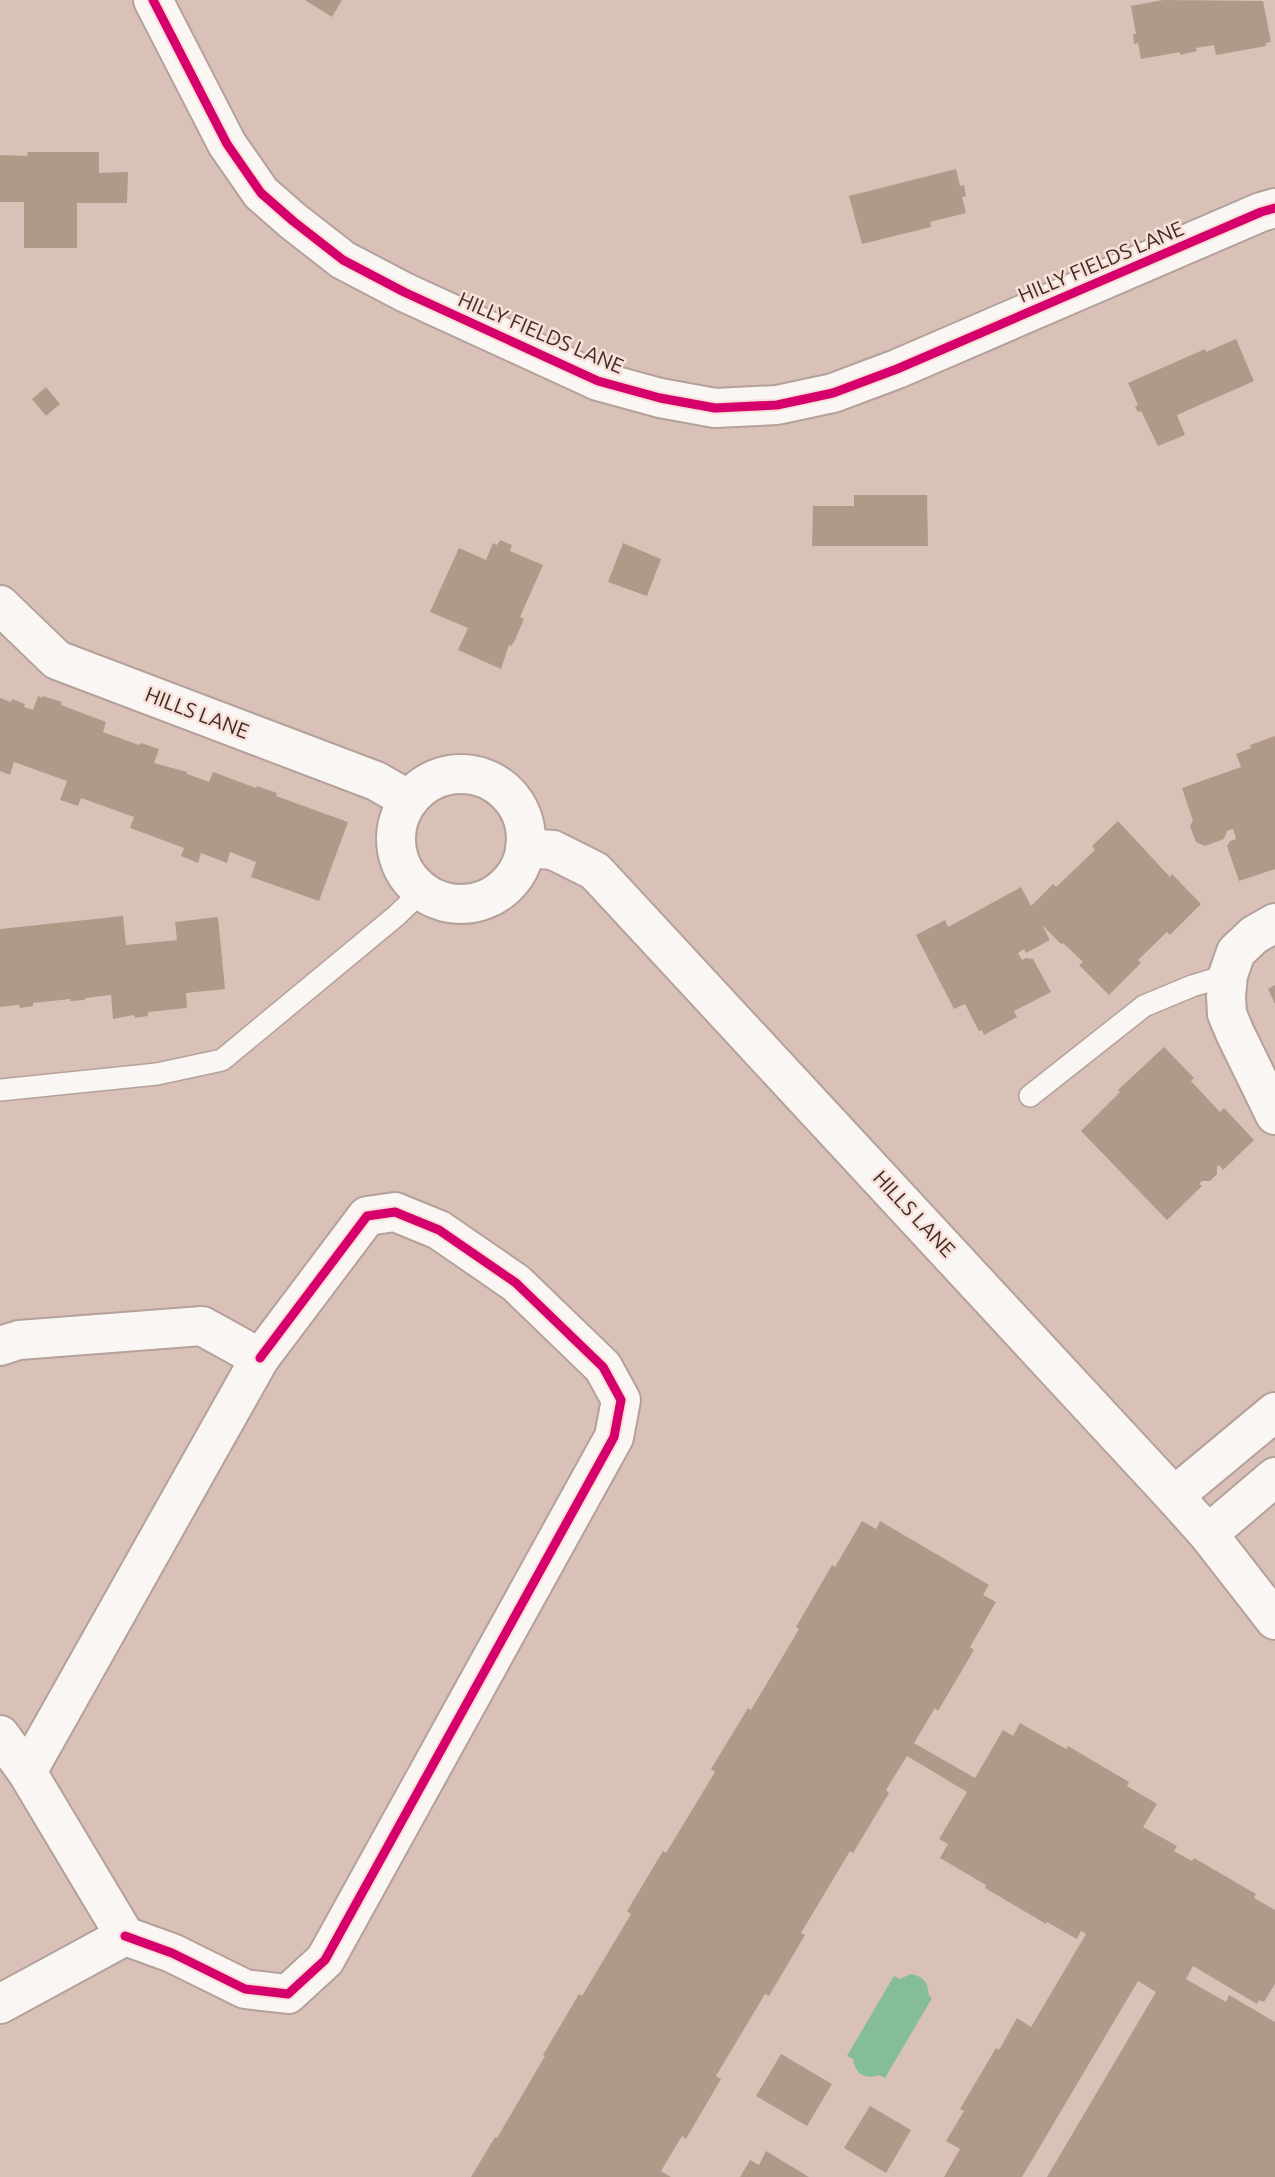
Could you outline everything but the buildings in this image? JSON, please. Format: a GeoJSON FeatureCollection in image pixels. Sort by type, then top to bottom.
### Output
{"type":"FeatureCollection","features":[{"type":"Feature","properties":{"kind":"street","name":"HILLY FIELDS LANE"},"geometry":{"type":"LineString","coordinates":[[153,0],[227,144],[261,193],[293,221],[343,260],[404,292],[598,381],[660,398],[715,408],[777,405],[834,393],[897,369],[1275,208]]}},
{"type":"Feature","properties":{"kind":"street","name":"HILLS LANE"},"geometry":{"type":"LineString","coordinates":[[0,605],[57,660],[376,781],[409,800]]}},
{"type":"Feature","properties":{"kind":"street"},"geometry":{"type":"LineString","coordinates":[[465,774],[486,779],[504,790],[517,807],[525,826],[526,848],[520,866],[509,882],[494,894],[476,902],[458,904],[439,900],[422,891],[408,877],[399,858],[396,838],[400,818],[409,800],[424,785],[444,776],[465,774]]}},
{"type":"Feature","properties":{"kind":"street","name":"HILLS LANE"},"geometry":{"type":"LineString","coordinates":[[526,848],[553,850],[595,871],[1174,1496],[1208,1534],[1275,1620]]}},
{"type":"Feature","properties":{"kind":"street"},"geometry":{"type":"LineString","coordinates":[[1275,923],[1254,935],[1236,952],[1228,975],[1226,996],[1227,1014],[1275,1115]]}},
{"type":"Feature","properties":{"kind":"street"},"geometry":{"type":"LineString","coordinates":[[0,1735],[27,1772],[125,1936],[172,1953],[245,1989],[288,1994],[325,1960],[614,1437],[621,1400],[603,1367],[516,1283],[439,1230],[395,1212],[367,1216],[260,1358],[27,1772]]}},
{"type":"Feature","properties":{"kind":"street"},"geometry":{"type":"LineString","coordinates":[[0,1346],[19,1340],[202,1326],[260,1358]]}},
{"type":"Feature","properties":{"kind":"street"},"geometry":{"type":"LineString","coordinates":[[1174,1496],[1275,1412]]}},
{"type":"Feature","properties":{"kind":"street"},"geometry":{"type":"LineString","coordinates":[[1208,1534],[1275,1477]]}},
{"type":"Feature","properties":{"kind":"street"},"geometry":{"type":"LineString","coordinates":[[0,2004],[125,1936]]}},
{"type":"Feature","properties":{"kind":"lane"},"geometry":{"type":"LineString","coordinates":[[0,1090],[157,1074],[222,1060],[396,916],[422,891]]}},
{"type":"Feature","properties":{"kind":"lane"},"geometry":{"type":"LineString","coordinates":[[1030,1096],[1144,1006],[1192,986],[1228,975]]}},
{"type":"Feature","properties":{"kind":"shaded area"},"geometry":{"type":"Polygon","coordinates":[[[911,1974],[925,1981],[932,1998],[885,2078],[879,2075],[862,2075],[856,2069],[853,2059],[847,2056],[894,1976],[900,1979],[911,1974]]]}},
{"type":"Feature","properties":{"kind":"cycle path"},"geometry":{"type":"LineString","coordinates":[[153,0],[227,144],[261,193],[293,221],[343,260],[404,292],[598,381],[660,398],[715,408],[777,405],[833,393],[897,369],[1275,208]]}},
{"type":"Feature","properties":{"kind":"cycle path"},"geometry":{"type":"LineString","coordinates":[[125,1936],[172,1953],[245,1989],[288,1994],[325,1960],[614,1437],[621,1400],[603,1367],[516,1283],[439,1230],[395,1212],[367,1216],[260,1358]]}}]}
